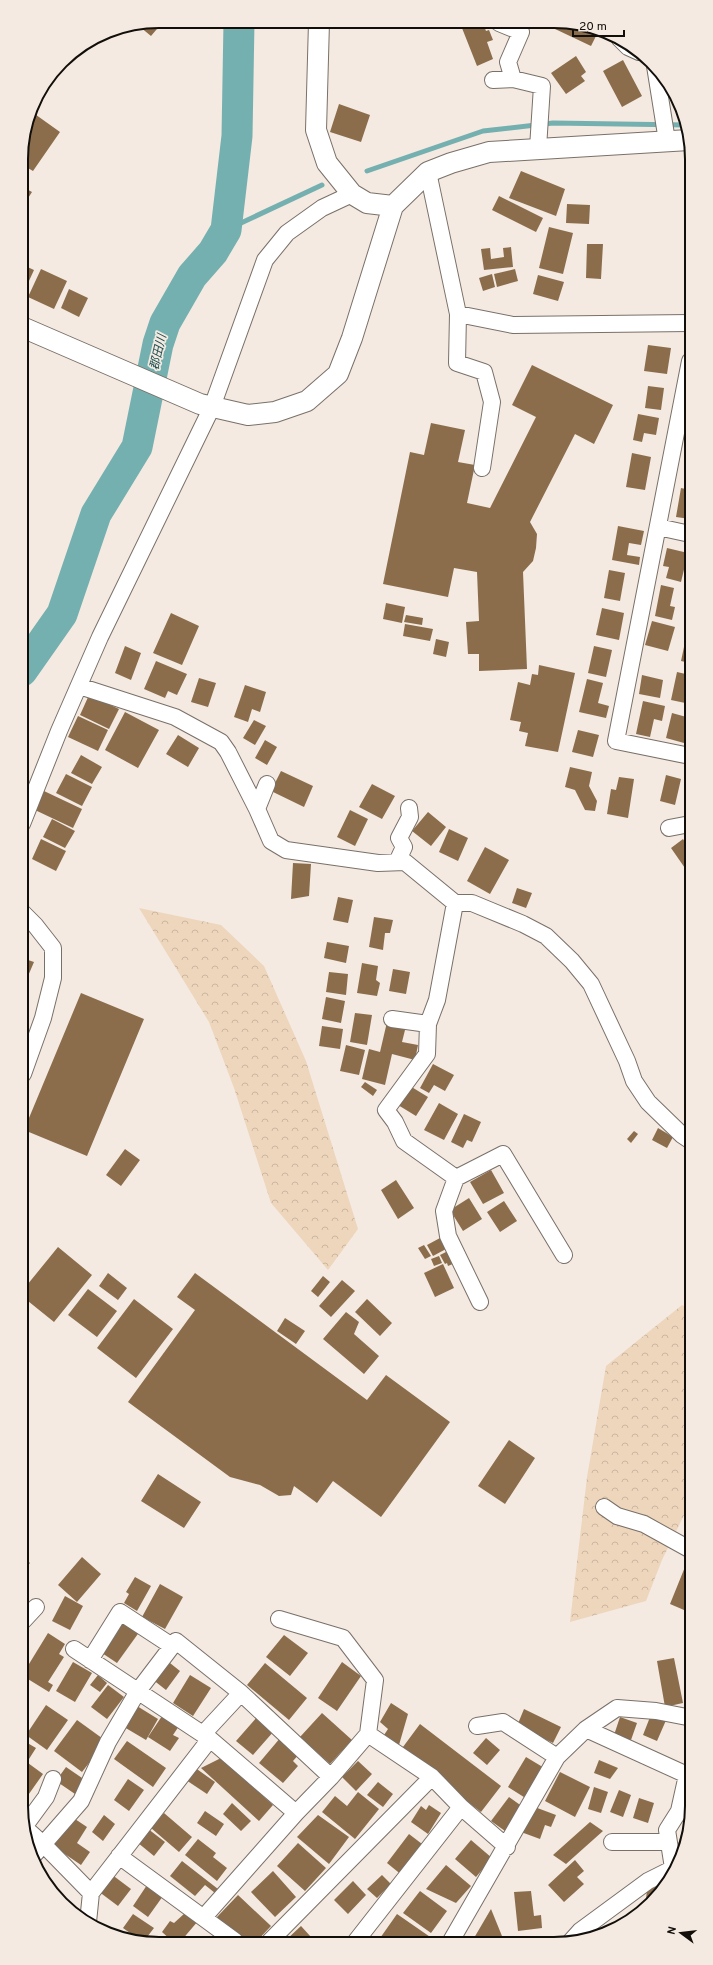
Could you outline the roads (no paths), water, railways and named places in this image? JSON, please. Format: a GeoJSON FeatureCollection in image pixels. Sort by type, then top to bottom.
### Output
{"type":"FeatureCollection","features":[{"type":"Feature","properties":{"kind":"street"},"geometry":{"type":"LineString","coordinates":[[319,28],[316,130],[327,163],[352,194],[367,203],[393,206]]}},
{"type":"Feature","properties":{"kind":"street"},"geometry":{"type":"LineString","coordinates":[[511,28],[521,32],[508,62],[513,79]]}},
{"type":"Feature","properties":{"kind":"street"},"geometry":{"type":"LineString","coordinates":[[494,80],[513,79],[542,86],[538,142]]}},
{"type":"Feature","properties":{"kind":"street"},"geometry":{"type":"LineString","coordinates":[[657,79],[666,135]]}},
{"type":"Feature","properties":{"kind":"street"},"geometry":{"type":"LineString","coordinates":[[28,330],[206,406],[248,415],[275,412],[307,400],[338,374],[352,338],[393,206],[428,172],[451,163],[489,152],[538,142],[666,135],[683,139]]}},
{"type":"Feature","properties":{"kind":"street"},"geometry":{"type":"LineString","coordinates":[[428,172],[458,314],[457,363],[484,372],[492,402],[482,468]]}},
{"type":"Feature","properties":{"kind":"street"},"geometry":{"type":"LineString","coordinates":[[28,809],[59,731],[100,637],[206,406],[265,260],[288,233],[322,208],[352,194]]}},
{"type":"Feature","properties":{"kind":"street"},"geometry":{"type":"LineString","coordinates":[[458,314],[513,326],[685,323]]}},
{"type":"Feature","properties":{"kind":"street"},"geometry":{"type":"LineString","coordinates":[[685,387],[616,741],[685,755]]}},
{"type":"Feature","properties":{"kind":"street"},"geometry":{"type":"LineString","coordinates":[[658,527],[685,533]]}},
{"type":"Feature","properties":{"kind":"street"},"geometry":{"type":"LineString","coordinates":[[79,686],[175,717],[221,742],[228,752],[271,840],[286,850],[378,863],[405,862],[455,903],[472,903],[523,924],[546,936],[572,960],[591,984],[634,1081],[648,1102],[685,1138]]}},
{"type":"Feature","properties":{"kind":"street"},"geometry":{"type":"LineString","coordinates":[[257,809],[267,784]]}},
{"type":"Feature","properties":{"kind":"street"},"geometry":{"type":"LineString","coordinates":[[397,862],[404,847],[399,838],[410,817],[409,808]]}},
{"type":"Feature","properties":{"kind":"street"},"geometry":{"type":"LineString","coordinates":[[669,828],[685,825]]}},
{"type":"Feature","properties":{"kind":"street"},"geometry":{"type":"LineString","coordinates":[[455,903],[437,1000],[428,1024],[427,1054],[386,1110],[395,1122],[404,1141],[456,1178]]}},
{"type":"Feature","properties":{"kind":"street"},"geometry":{"type":"LineString","coordinates":[[28,918],[36,925],[53,948],[53,978],[43,1018],[28,1060]]}},
{"type":"Feature","properties":{"kind":"street"},"geometry":{"type":"LineString","coordinates":[[392,1019],[428,1024]]}},
{"type":"Feature","properties":{"kind":"street"},"geometry":{"type":"LineString","coordinates":[[480,1302],[448,1236],[444,1211],[456,1178],[503,1154],[564,1256]]}},
{"type":"Feature","properties":{"kind":"street"},"geometry":{"type":"LineString","coordinates":[[604,1508],[617,1516],[644,1524],[685,1547]]}},
{"type":"Feature","properties":{"kind":"street"},"geometry":{"type":"LineString","coordinates":[[28,1616],[36,1607]]}},
{"type":"Feature","properties":{"kind":"street"},"geometry":{"type":"LineString","coordinates":[[90,1660],[120,1612],[172,1646]]}},
{"type":"Feature","properties":{"kind":"street"},"geometry":{"type":"LineString","coordinates":[[204,1918],[296,1812],[331,1777],[368,1734],[376,1680],[343,1638],[279,1619]]}},
{"type":"Feature","properties":{"kind":"street"},"geometry":{"type":"LineString","coordinates":[[37,1852],[81,1802],[108,1742],[138,1691],[176,1641],[241,1693],[331,1777]]}},
{"type":"Feature","properties":{"kind":"street"},"geometry":{"type":"LineString","coordinates":[[74,1649],[207,1737],[296,1812]]}},
{"type":"Feature","properties":{"kind":"street"},"geometry":{"type":"LineString","coordinates":[[89,1916],[91,1893],[241,1693]]}},
{"type":"Feature","properties":{"kind":"street"},"geometry":{"type":"LineString","coordinates":[[453,1937],[507,1847],[557,1757],[586,1729],[617,1708],[656,1711],[685,1717]]}},
{"type":"Feature","properties":{"kind":"street"},"geometry":{"type":"LineString","coordinates":[[477,1726],[503,1722],[557,1757]]}},
{"type":"Feature","properties":{"kind":"street"},"geometry":{"type":"LineString","coordinates":[[586,1729],[685,1770]]}},
{"type":"Feature","properties":{"kind":"street"},"geometry":{"type":"LineString","coordinates":[[368,1734],[432,1777],[461,1807],[507,1847]]}},
{"type":"Feature","properties":{"kind":"street"},"geometry":{"type":"LineString","coordinates":[[274,1937],[432,1777]]}},
{"type":"Feature","properties":{"kind":"street"},"geometry":{"type":"LineString","coordinates":[[29,1820],[46,1797],[53,1779]]}},
{"type":"Feature","properties":{"kind":"street"},"geometry":{"type":"LineString","coordinates":[[673,1860],[667,1830],[679,1811],[685,1788]]}},
{"type":"Feature","properties":{"kind":"street"},"geometry":{"type":"LineString","coordinates":[[359,1937],[461,1807]]}},
{"type":"Feature","properties":{"kind":"street"},"geometry":{"type":"LineString","coordinates":[[32,1834],[91,1893]]}},
{"type":"Feature","properties":{"kind":"street"},"geometry":{"type":"LineString","coordinates":[[612,1842],[669,1842]]}},
{"type":"Feature","properties":{"kind":"street"},"geometry":{"type":"LineString","coordinates":[[119,1856],[230,1937]]}},
{"type":"Feature","properties":{"kind":"street"},"geometry":{"type":"LineString","coordinates":[[577,1935],[648,1881],[667,1872]]}},
{"type":"Feature","properties":{"kind":"waterway","name":"郡田川"},"geometry":{"type":"LineString","coordinates":[[28,662],[62,614],[96,514],[137,447],[158,344],[165,323],[192,276],[213,252],[226,230],[237,136],[239,28]]}},
{"type":"Feature","properties":{"kind":"waterway"},"geometry":{"type":"LineString","coordinates":[[367,171],[483,131],[553,123],[680,125]]}},
{"type":"Feature","properties":{"kind":"waterway"},"geometry":{"type":"LineString","coordinates":[[226,230],[322,185]]}}]}
